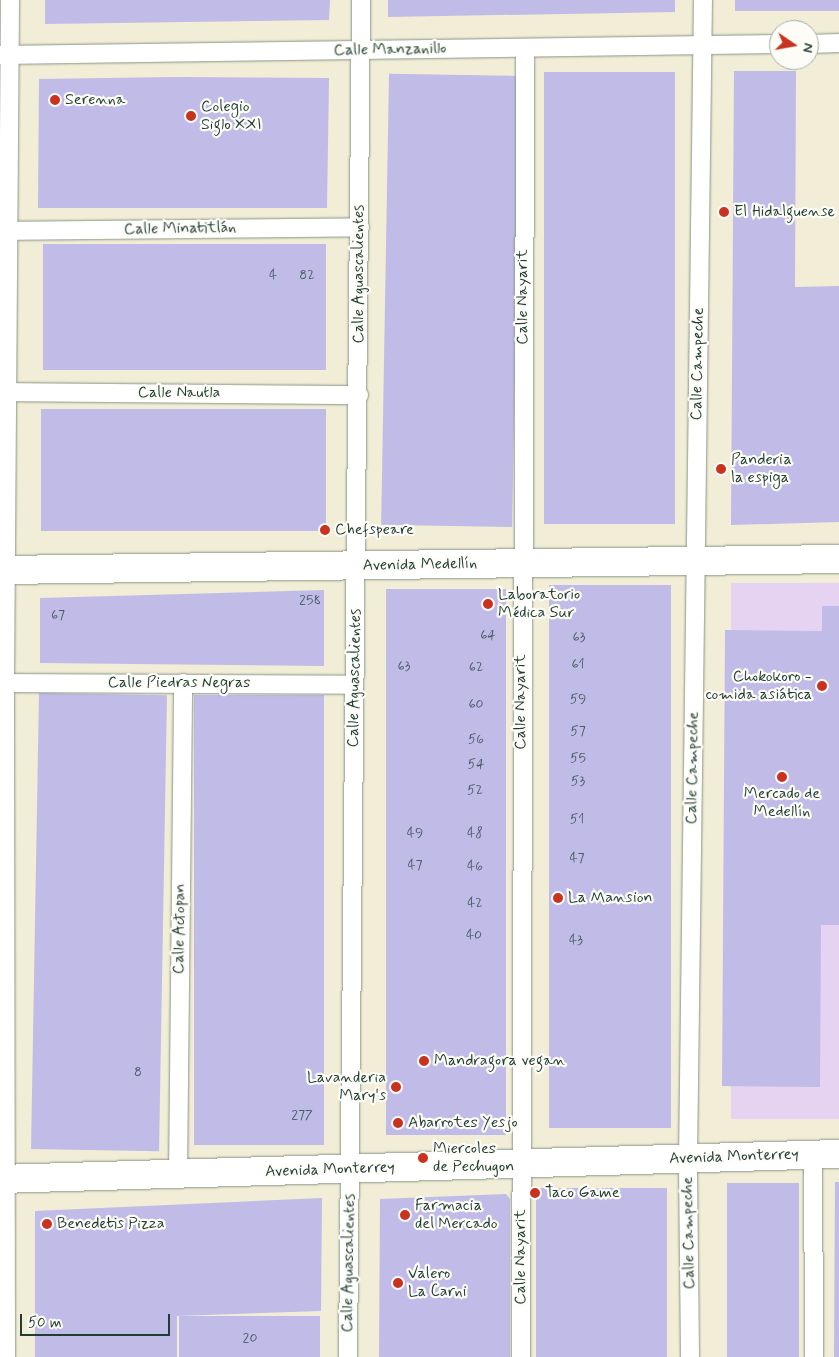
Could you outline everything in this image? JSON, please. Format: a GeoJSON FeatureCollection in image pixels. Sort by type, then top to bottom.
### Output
{"type":"FeatureCollection","features":[{"type":"Feature","properties":{"kind":"main road","name":"Avenida Medellín"},"geometry":{"type":"LineString","coordinates":[[3,570],[839,559]]}},
{"type":"Feature","properties":{"kind":"main road","name":"Avenida Monterrey"},"geometry":{"type":"LineString","coordinates":[[4,1179],[178,1176],[826,1154]]}},
{"type":"Feature","properties":{"kind":"street"},"geometry":{"type":"LineString","coordinates":[[6,1357],[4,1179],[5,683],[3,570],[5,55],[10,0]]}},
{"type":"Feature","properties":{"kind":"street","name":"Calle Aguascalientes"},"geometry":{"type":"LineString","coordinates":[[348,1357],[354,685],[358,566],[361,0]]}},
{"type":"Feature","properties":{"kind":"street","name":"Calle Campeche"},"geometry":{"type":"LineString","coordinates":[[690,1357],[688,1159],[703,0]]}},
{"type":"Feature","properties":{"kind":"street"},"geometry":{"type":"LineString","coordinates":[[819,44],[839,43]]}},
{"type":"Feature","properties":{"kind":"street","name":"Calle Manzanillo"},"geometry":{"type":"LineString","coordinates":[[5,55],[769,44]]}},
{"type":"Feature","properties":{"kind":"street","name":"Calle Nayarit"},"geometry":{"type":"LineString","coordinates":[[521,1357],[521,562],[524,48]]}},
{"type":"Feature","properties":{"kind":"street","name":"Calle Minatitlán"},"geometry":{"type":"LineString","coordinates":[[4,231],[360,227]]}},
{"type":"Feature","properties":{"kind":"street","name":"Calle Nautla"},"geometry":{"type":"LineString","coordinates":[[4,392],[359,395]]}},
{"type":"Feature","properties":{"kind":"street","name":"Calle Piedras Negras"},"geometry":{"type":"LineString","coordinates":[[5,683],[354,685]]}},
{"type":"Feature","properties":{"kind":"street","name":"Calle Actopan"},"geometry":{"type":"LineString","coordinates":[[178,1176],[183,683]]}},
{"type":"Feature","properties":{"kind":"street"},"geometry":{"type":"LineString","coordinates":[[814,1357],[826,1154]]}},
{"type":"Feature","properties":{"kind":"shaded area","name":"Mercado de Medellín"},"geometry":{"type":"Polygon","coordinates":[[[731,583],[839,583],[839,1119],[731,1119],[731,583]]]}},
{"type":"Feature","properties":{"kind":"building"},"geometry":{"type":"Polygon","coordinates":[[[45,0],[330,0],[329,20],[45,24],[45,0]]]}},
{"type":"Feature","properties":{"kind":"building"},"geometry":{"type":"Polygon","coordinates":[[[388,0],[675,0],[675,12],[388,17],[388,0]]]}},
{"type":"Feature","properties":{"kind":"building"},"geometry":{"type":"Polygon","coordinates":[[[735,0],[839,0],[839,11],[735,11],[735,0]]]}},
{"type":"Feature","properties":{"kind":"building"},"geometry":{"type":"Polygon","coordinates":[[[734,71],[796,71],[795,287],[839,286],[839,522],[731,525],[734,71]]]}},
{"type":"Feature","properties":{"kind":"building"},"geometry":{"type":"Polygon","coordinates":[[[544,72],[675,72],[675,524],[544,524],[544,72]]]}},
{"type":"Feature","properties":{"kind":"building"},"geometry":{"type":"Polygon","coordinates":[[[389,74],[520,76],[512,527],[381,525],[389,74]]]}},
{"type":"Feature","properties":{"kind":"building"},"geometry":{"type":"Polygon","coordinates":[[[174,77],[329,78],[327,208],[38,208],[39,79],[174,77]]]}},
{"type":"Feature","properties":{"kind":"building"},"geometry":{"type":"Polygon","coordinates":[[[43,244],[326,244],[326,370],[43,370],[43,244]]]}},
{"type":"Feature","properties":{"kind":"building"},"geometry":{"type":"Polygon","coordinates":[[[41,409],[326,409],[326,531],[41,531],[41,409]]]}},
{"type":"Feature","properties":{"kind":"building"},"geometry":{"type":"Polygon","coordinates":[[[549,585],[671,585],[671,1128],[549,1128],[549,585]]]}},
{"type":"Feature","properties":{"kind":"building"},"geometry":{"type":"Polygon","coordinates":[[[386,589],[506,589],[506,1135],[386,1135],[386,589]]]}},
{"type":"Feature","properties":{"kind":"building"},"geometry":{"type":"Polygon","coordinates":[[[324,590],[324,666],[40,663],[40,598],[324,590]]]}},
{"type":"Feature","properties":{"kind":"building","name":"Mercado de Medellín"},"geometry":{"type":"Polygon","coordinates":[[[822,606],[839,606],[839,925],[821,925],[820,1087],[722,1086],[725,630],[822,631],[822,606]]]}},
{"type":"Feature","properties":{"kind":"building"},"geometry":{"type":"Polygon","coordinates":[[[39,693],[167,695],[159,1151],[31,1149],[39,693]]]}},
{"type":"Feature","properties":{"kind":"building"},"geometry":{"type":"Polygon","coordinates":[[[194,695],[324,695],[324,1145],[194,1145],[194,695]]]}},
{"type":"Feature","properties":{"kind":"building"},"geometry":{"type":"Polygon","coordinates":[[[835,1182],[839,1182],[839,1357],[834,1357],[835,1182]]]}},
{"type":"Feature","properties":{"kind":"building"},"geometry":{"type":"Polygon","coordinates":[[[727,1183],[799,1183],[799,1357],[727,1357],[727,1183]]]}},
{"type":"Feature","properties":{"kind":"building"},"geometry":{"type":"Polygon","coordinates":[[[536,1188],[667,1188],[667,1357],[536,1357],[536,1188]]]}},
{"type":"Feature","properties":{"kind":"building"},"geometry":{"type":"Polygon","coordinates":[[[506,1194],[510,1199],[510,1357],[379,1357],[380,1199],[506,1194]]]}},
{"type":"Feature","properties":{"kind":"building"},"geometry":{"type":"Polygon","coordinates":[[[322,1198],[321,1311],[177,1316],[177,1357],[35,1357],[35,1211],[322,1198]]]}},
{"type":"Feature","properties":{"kind":"building"},"geometry":{"type":"Polygon","coordinates":[[[179,1316],[320,1316],[320,1357],[179,1357],[179,1316]]]}},
{"type":"Feature","properties":{"kind":"place","name":"Serenna"},"geometry":{"type":"Point","coordinates":[55,100]}},
{"type":"Feature","properties":{"kind":"place","name":"Colegio Siglo XXI"},"geometry":{"type":"Point","coordinates":[191,116]}},
{"type":"Feature","properties":{"kind":"place","name":"El Hidalguense"},"geometry":{"type":"Point","coordinates":[724,212]}},
{"type":"Feature","properties":{"kind":"place","name":"Panderia la espiga"},"geometry":{"type":"Point","coordinates":[721,469]}},
{"type":"Feature","properties":{"kind":"place","name":"Chefspeare"},"geometry":{"type":"Point","coordinates":[325,530]}},
{"type":"Feature","properties":{"kind":"place","name":"Laboratorio Médica Sur"},"geometry":{"type":"Point","coordinates":[488,604]}},
{"type":"Feature","properties":{"kind":"place","name":"Chokokoro - comida asiática"},"geometry":{"type":"Point","coordinates":[822,686]}},
{"type":"Feature","properties":{"kind":"place","name":"Mercado de Medellín"},"geometry":{"type":"Point","coordinates":[782,777]}},
{"type":"Feature","properties":{"kind":"place","name":"La Mansion"},"geometry":{"type":"Point","coordinates":[558,898]}},
{"type":"Feature","properties":{"kind":"place","name":"Mandragora vegan"},"geometry":{"type":"Point","coordinates":[424,1061]}},
{"type":"Feature","properties":{"kind":"place","name":"Lavanderia Mary's"},"geometry":{"type":"Point","coordinates":[396,1087]}},
{"type":"Feature","properties":{"kind":"place","name":"Abarrotes Yesjo"},"geometry":{"type":"Point","coordinates":[398,1123]}},
{"type":"Feature","properties":{"kind":"place","name":"Miercoles de Pechugon"},"geometry":{"type":"Point","coordinates":[423,1158]}},
{"type":"Feature","properties":{"kind":"place","name":"Taco Game"},"geometry":{"type":"Point","coordinates":[535,1193]}},
{"type":"Feature","properties":{"kind":"place","name":"Farmacia del Mercado"},"geometry":{"type":"Point","coordinates":[405,1215]}},
{"type":"Feature","properties":{"kind":"place","name":"Benedetis Pizza"},"geometry":{"type":"Point","coordinates":[47,1224]}},
{"type":"Feature","properties":{"kind":"place","name":"Valero La Carni"},"geometry":{"type":"Point","coordinates":[398,1283]}}]}
